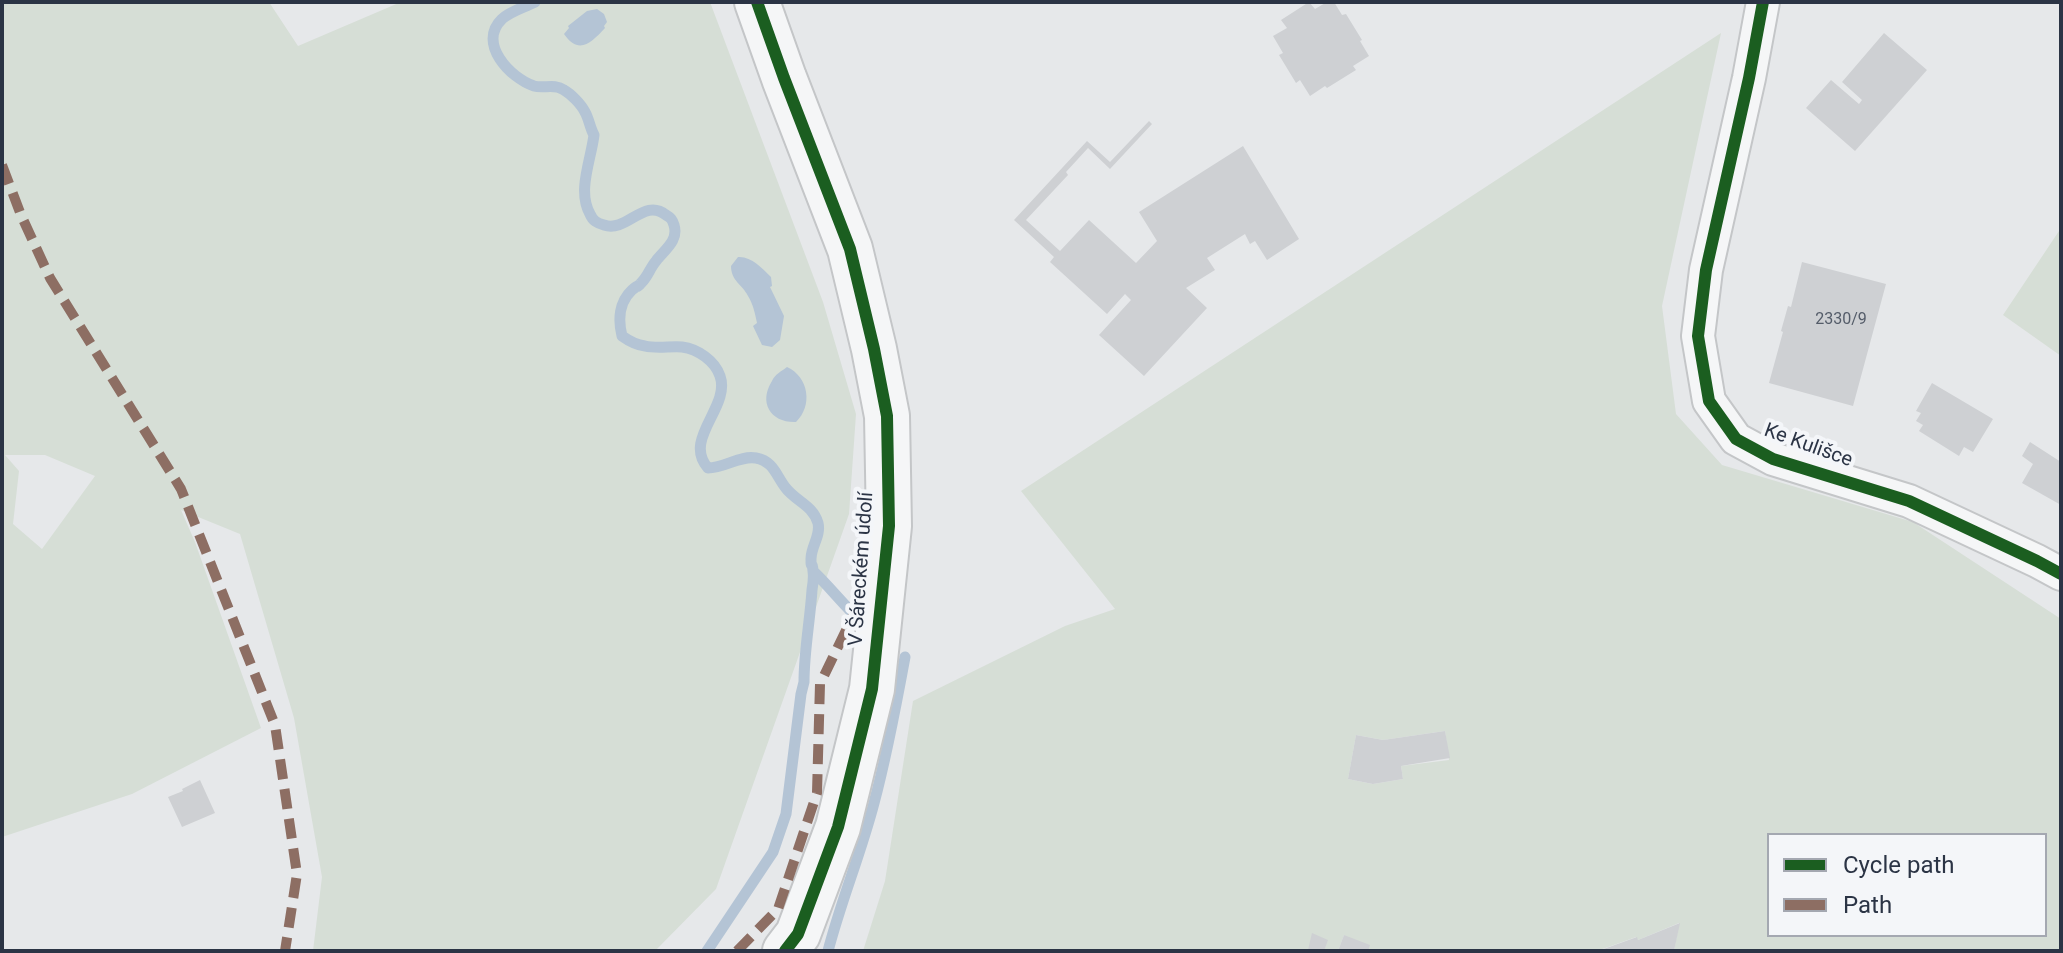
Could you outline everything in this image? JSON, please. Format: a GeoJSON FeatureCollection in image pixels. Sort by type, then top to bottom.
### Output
{"type":"FeatureCollection","features":[{"type":"Feature","properties":{"kind":"street","name":"V Šáreckém údolí"},"geometry":{"type":"LineString","coordinates":[[757,2],[850,249],[887,416],[889,526],[872,689],[838,827],[798,934],[785,951]]}},
{"type":"Feature","properties":{"kind":"street","name":"Ke Kulišce"},"geometry":{"type":"LineString","coordinates":[[1763,2],[1706,270],[1698,336],[1709,401],[1736,439],[1773,459],[1909,501],[2061,574]]}},
{"type":"Feature","properties":{"kind":"shaded area"},"geometry":{"type":"Polygon","coordinates":[[[2,2],[269,2],[298,46],[401,2],[710,2],[823,302],[856,414],[849,514],[716,889],[655,951],[313,951],[322,877],[294,718],[240,534],[181,510],[261,728],[132,794],[2,837],[2,2]],[[5,455],[19,471],[13,524],[42,549],[95,476],[45,455],[5,455]]]}},
{"type":"Feature","properties":{"kind":"shaded area"},"geometry":{"type":"Polygon","coordinates":[[[1721,33],[1662,306],[1676,414],[1722,465],[1913,522],[2061,619],[2061,951],[1674,951],[1679,923],[1638,940],[1636,937],[1597,951],[1368,951],[1344,935],[1338,951],[1324,951],[1327,940],[1308,949],[1312,951],[863,951],[885,881],[913,701],[1065,626],[1115,609],[1021,491],[1721,33]],[[1445,731],[1383,740],[1356,735],[1348,779],[1373,784],[1403,779],[1401,766],[1449,760],[1445,731]]]}},
{"type":"Feature","properties":{"kind":"shaded area"},"geometry":{"type":"Polygon","coordinates":[[[2061,228],[2061,356],[2003,315],[2061,228]]]}},
{"type":"Feature","properties":{"kind":"water"},"geometry":{"type":"Polygon","coordinates":[[[597,9],[604,14],[607,22],[605,28],[585,44],[570,41],[564,34],[568,26],[587,11],[597,9]]]}},
{"type":"Feature","properties":{"kind":"water"},"geometry":{"type":"Polygon","coordinates":[[[738,257],[752,261],[771,277],[770,287],[784,316],[780,340],[772,347],[762,345],[753,326],[757,323],[751,302],[733,275],[731,266],[738,257]]]}},
{"type":"Feature","properties":{"kind":"water"},"geometry":{"type":"Polygon","coordinates":[[[787,367],[800,378],[806,392],[805,408],[796,422],[780,419],[769,410],[767,404],[766,397],[773,379],[787,367]]]}},
{"type":"Feature","properties":{"kind":"building"},"geometry":{"type":"Polygon","coordinates":[[[1309,2],[1315,9],[1327,2],[1334,2],[1342,15],[1346,14],[1369,56],[1353,66],[1356,70],[1310,96],[1300,80],[1296,83],[1279,55],[1283,53],[1273,36],[1287,28],[1281,20],[1309,2]]]}},
{"type":"Feature","properties":{"kind":"building"},"geometry":{"type":"Polygon","coordinates":[[[1884,33],[1927,70],[1855,151],[1806,108],[1831,80],[1859,104],[1862,100],[1842,82],[1884,33]]]}},
{"type":"Feature","properties":{"kind":"building"},"geometry":{"type":"Polygon","coordinates":[[[1149,121],[1152,124],[1110,169],[1088,148],[1066,172],[1068,175],[1026,220],[1060,251],[1089,220],[1136,263],[1157,241],[1139,212],[1243,146],[1299,239],[1267,260],[1255,241],[1250,244],[1245,234],[1207,258],[1215,270],[1186,288],[1207,308],[1144,376],[1099,335],[1131,300],[1125,294],[1107,314],[1050,262],[1054,257],[1014,220],[1087,141],[1110,162],[1149,121]]]}},
{"type":"Feature","properties":{"kind":"building"},"geometry":{"type":"Polygon","coordinates":[[[1802,262],[1886,284],[1853,406],[1769,383],[1802,262]]]}},
{"type":"Feature","properties":{"kind":"building"},"geometry":{"type":"Polygon","coordinates":[[[1932,383],[1993,419],[1973,452],[1964,447],[1959,456],[1919,431],[1923,425],[1916,421],[1921,413],[1916,411],[1932,383]]]}},
{"type":"Feature","properties":{"kind":"building"},"geometry":{"type":"Polygon","coordinates":[[[2030,442],[2061,462],[2061,505],[2022,483],[2033,464],[2022,456],[2030,442]]]}},
{"type":"Feature","properties":{"kind":"building"},"geometry":{"type":"Polygon","coordinates":[[[1445,731],[1450,758],[1401,766],[1403,779],[1373,784],[1348,779],[1356,735],[1383,740],[1445,731]]]}},
{"type":"Feature","properties":{"kind":"building"},"geometry":{"type":"Polygon","coordinates":[[[200,780],[215,813],[182,827],[168,797],[200,780]]]}},
{"type":"Feature","properties":{"kind":"building"},"geometry":{"type":"Polygon","coordinates":[[[1680,923],[1674,951],[1598,951],[1637,937],[1638,940],[1680,923]]]}},
{"type":"Feature","properties":{"kind":"building"},"geometry":{"type":"Polygon","coordinates":[[[1312,933],[1328,940],[1324,951],[1308,950],[1312,933]]]}},
{"type":"Feature","properties":{"kind":"building"},"geometry":{"type":"Polygon","coordinates":[[[1344,935],[1370,945],[1368,951],[1338,951],[1344,935]]]}},
{"type":"Feature","properties":{"kind":"waterway"},"geometry":{"type":"LineString","coordinates":[[535,2],[502,19],[495,28],[495,49],[515,76],[534,86],[560,88],[583,109],[594,135],[585,185],[586,205],[591,216],[599,223],[612,226],[650,210],[670,218],[674,225],[670,245],[644,280],[624,300],[620,318],[622,336],[642,345],[688,348],[710,361],[718,371],[722,388],[700,446],[708,468],[744,458],[762,460],[774,469],[789,492],[812,512],[818,523],[811,559],[813,580],[804,682],[786,814],[773,852],[707,951]]}},
{"type":"Feature","properties":{"kind":"waterway"},"geometry":{"type":"LineString","coordinates":[[813,571],[863,623]]}},
{"type":"Feature","properties":{"kind":"waterway"},"geometry":{"type":"LineString","coordinates":[[828,951],[874,803],[905,657]]}},
{"type":"Feature","properties":{"kind":"marked path"},"geometry":{"type":"LineString","coordinates":[[2,165],[50,278],[181,489],[275,725],[297,874],[285,951]]}},
{"type":"Feature","properties":{"kind":"marked path"},"geometry":{"type":"LineString","coordinates":[[737,951],[778,909],[817,793],[820,684],[863,595]]}},
{"type":"Feature","properties":{"kind":"cycle path"},"geometry":{"type":"LineString","coordinates":[[757,2],[850,249],[887,416],[889,526],[872,689],[838,827],[798,934],[785,951]]}},
{"type":"Feature","properties":{"kind":"cycle path"},"geometry":{"type":"LineString","coordinates":[[1763,2],[1706,270],[1698,336],[1709,401],[1736,439],[1773,459],[1909,501],[2061,574]]}}]}
